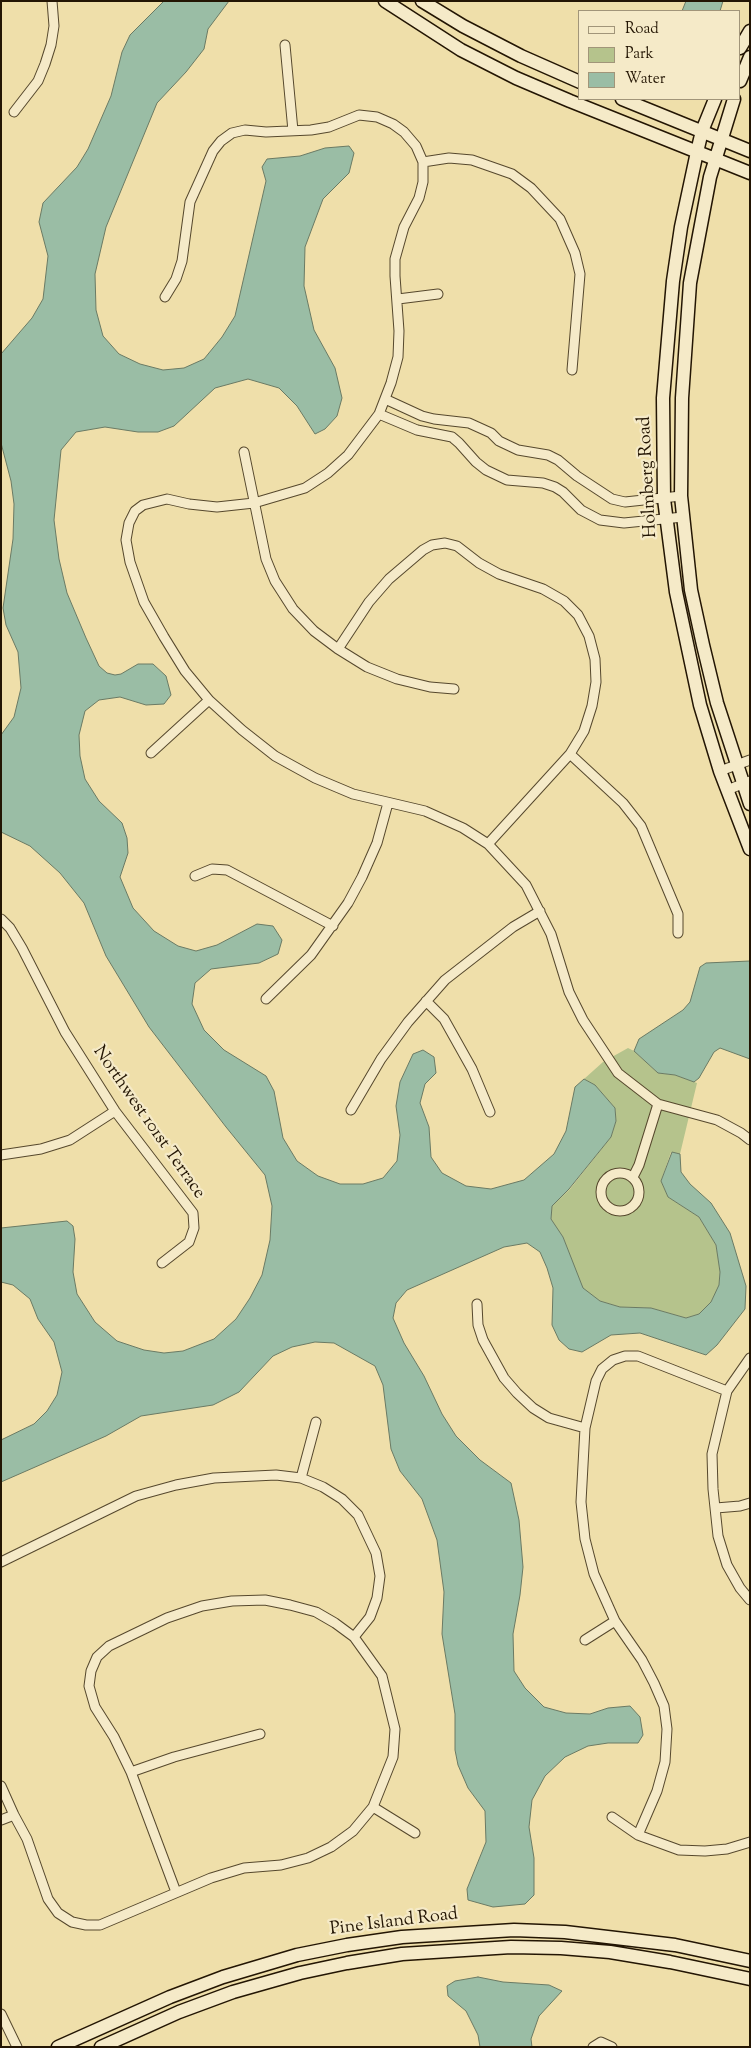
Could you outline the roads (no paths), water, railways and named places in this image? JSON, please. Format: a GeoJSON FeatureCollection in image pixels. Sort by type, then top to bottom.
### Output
{"type":"FeatureCollection","features":[{"type":"Feature","properties":{"kind":"main road"},"geometry":{"type":"LineString","coordinates":[[384,1],[461,50],[516,78],[750,173]]}},
{"type":"Feature","properties":{"kind":"main road"},"geometry":{"type":"LineString","coordinates":[[422,1],[463,26],[522,56],[578,81]]}},
{"type":"Feature","properties":{"kind":"main road"},"geometry":{"type":"LineString","coordinates":[[741,46],[750,31]]}},
{"type":"Feature","properties":{"kind":"main road"},"geometry":{"type":"LineString","coordinates":[[741,80],[750,57]]}},
{"type":"Feature","properties":{"kind":"main road"},"geometry":{"type":"LineString","coordinates":[[624,100],[750,151]]}},
{"type":"Feature","properties":{"kind":"main road","name":"Holmberg Road"},"geometry":{"type":"LineString","coordinates":[[715,100],[702,131],[697,152],[681,227],[673,281],[663,398],[664,499],[676,592],[686,648],[700,706],[720,771],[750,848]]}},
{"type":"Feature","properties":{"kind":"main road","name":"Holmberg Road"},"geometry":{"type":"LineString","coordinates":[[734,100],[710,177],[690,283],[682,398],[681,496],[693,599],[717,703],[736,765],[746,782],[750,804]]}},
{"type":"Feature","properties":{"kind":"main road","name":"Pine Island Road"},"geometry":{"type":"LineString","coordinates":[[58,2047],[170,1996],[223,1977],[297,1955],[402,1937],[514,1930],[565,1932],[675,1944],[750,1961]]}},
{"type":"Feature","properties":{"kind":"main road","name":"Pine Island Road"},"geometry":{"type":"LineString","coordinates":[[102,2047],[179,2012],[232,1992],[300,1973],[402,1954],[511,1946],[561,1948],[610,1952],[670,1962],[750,1979]]}},
{"type":"Feature","properties":{"kind":"street"},"geometry":{"type":"LineString","coordinates":[[14,112],[38,81],[45,64],[54,26],[52,1]]}},
{"type":"Feature","properties":{"kind":"street"},"geometry":{"type":"LineString","coordinates":[[285,45],[293,131]]}},
{"type":"Feature","properties":{"kind":"street"},"geometry":{"type":"LineString","coordinates":[[165,297],[176,279],[182,261],[190,202],[220,141],[232,133],[246,130],[266,132],[293,131],[329,126],[359,116],[377,117],[393,124],[404,132],[416,146],[423,162],[423,182],[419,198],[404,227],[395,259],[400,331],[398,357],[391,383],[379,414],[348,455],[328,473],[304,488],[254,503],[217,507],[167,499],[143,505],[136,511],[129,523],[126,540],[130,562],[144,602],[185,671],[208,700],[275,756],[315,778],[353,794],[425,812],[463,828],[488,844],[526,885],[551,934],[569,992],[583,1020],[618,1072],[658,1104],[717,1120],[742,1133],[750,1140]]}},
{"type":"Feature","properties":{"kind":"street"},"geometry":{"type":"LineString","coordinates":[[423,162],[449,158],[472,160],[512,174],[537,193],[560,220],[569,237],[580,274],[572,370]]}},
{"type":"Feature","properties":{"kind":"street"},"geometry":{"type":"LineString","coordinates":[[398,299],[438,294]]}},
{"type":"Feature","properties":{"kind":"street"},"geometry":{"type":"LineString","coordinates":[[385,400],[422,416],[469,423],[491,433],[499,441],[518,450],[548,455],[558,460],[577,476],[612,499],[625,502],[681,496]]}},
{"type":"Feature","properties":{"kind":"street"},"geometry":{"type":"LineString","coordinates":[[379,414],[417,430],[452,437],[486,470],[507,480],[555,486],[564,492],[581,510],[600,520],[624,523],[683,517]]}},
{"type":"Feature","properties":{"kind":"street"},"geometry":{"type":"LineString","coordinates":[[244,452],[266,559],[275,581],[293,609],[314,631],[367,667],[397,679],[430,687],[454,689]]}},
{"type":"Feature","properties":{"kind":"street"},"geometry":{"type":"LineString","coordinates":[[338,649],[369,602],[389,578],[423,550],[432,545],[445,543],[457,546],[479,563],[499,574],[543,589],[564,601],[578,615],[589,636],[595,659],[596,682],[592,706],[584,730],[570,754],[488,844]]}},
{"type":"Feature","properties":{"kind":"street"},"geometry":{"type":"LineString","coordinates":[[151,753],[208,700]]}},
{"type":"Feature","properties":{"kind":"street"},"geometry":{"type":"LineString","coordinates":[[570,754],[623,803],[641,826],[678,914],[678,933]]}},
{"type":"Feature","properties":{"kind":"street"},"geometry":{"type":"LineString","coordinates":[[720,771],[750,760]]}},
{"type":"Feature","properties":{"kind":"street"},"geometry":{"type":"LineString","coordinates":[[727,790],[746,782]]}},
{"type":"Feature","properties":{"kind":"street"},"geometry":{"type":"LineString","coordinates":[[266,999],[311,955],[348,903],[377,843],[388,803]]}},
{"type":"Feature","properties":{"kind":"street"},"geometry":{"type":"LineString","coordinates":[[195,876],[212,869],[227,870],[333,926]]}},
{"type":"Feature","properties":{"kind":"street"},"geometry":{"type":"LineString","coordinates":[[350,1110],[381,1059],[408,1022],[445,980],[512,927],[540,911]]}},
{"type":"Feature","properties":{"kind":"street","name":"Northwest 101st Terrace"},"geometry":{"type":"LineString","coordinates":[[1,919],[10,928],[22,948],[65,1032],[115,1111],[193,1213],[194,1228],[189,1242],[162,1263]]}},
{"type":"Feature","properties":{"kind":"street"},"geometry":{"type":"LineString","coordinates":[[426,1001],[444,1019],[472,1069],[490,1112]]}},
{"type":"Feature","properties":{"kind":"street"},"geometry":{"type":"LineString","coordinates":[[633,1177],[641,1159],[658,1104]]}},
{"type":"Feature","properties":{"kind":"street"},"geometry":{"type":"LineString","coordinates":[[1,1155],[41,1148],[70,1140],[115,1111]]}},
{"type":"Feature","properties":{"kind":"street"},"geometry":{"type":"LineString","coordinates":[[617,1172],[627,1173],[633,1177],[639,1193],[630,1209],[621,1212],[607,1207],[601,1195],[604,1179],[617,1172]]}},
{"type":"Feature","properties":{"kind":"street"},"geometry":{"type":"LineString","coordinates":[[477,1304],[478,1325],[483,1340],[504,1378],[517,1393],[533,1408],[549,1418],[585,1428]]}},
{"type":"Feature","properties":{"kind":"street"},"geometry":{"type":"LineString","coordinates":[[638,1835],[657,1791],[665,1762],[667,1729],[664,1706],[654,1683],[642,1660],[615,1621],[594,1574],[585,1539],[581,1502],[585,1428],[596,1381],[602,1369],[613,1360],[625,1356],[638,1356],[727,1391]]}},
{"type":"Feature","properties":{"kind":"street"},"geometry":{"type":"LineString","coordinates":[[750,1358],[727,1391],[712,1454],[713,1489],[718,1536],[727,1565],[740,1588],[750,1600]]}},
{"type":"Feature","properties":{"kind":"street"},"geometry":{"type":"LineString","coordinates":[[301,1478],[316,1422]]}},
{"type":"Feature","properties":{"kind":"street"},"geometry":{"type":"LineString","coordinates":[[1,1562],[136,1496],[214,1478],[245,1475],[276,1475],[301,1478],[323,1487],[342,1499],[358,1515],[376,1553],[380,1576],[378,1598],[370,1617],[354,1637]]}},
{"type":"Feature","properties":{"kind":"street"},"geometry":{"type":"LineString","coordinates":[[716,1508],[740,1506],[750,1503]]}},
{"type":"Feature","properties":{"kind":"street"},"geometry":{"type":"LineString","coordinates":[[1,1786],[27,1839],[48,1899],[58,1913],[72,1922],[86,1925],[100,1925],[211,1878],[244,1868],[281,1865],[308,1858],[331,1847],[353,1831],[373,1807],[393,1758],[395,1729],[382,1676],[354,1637],[316,1612],[265,1600],[232,1601],[202,1606],[166,1618],[109,1646],[97,1658],[91,1672],[89,1686],[95,1707],[114,1737],[131,1772],[176,1892]]}},
{"type":"Feature","properties":{"kind":"street"},"geometry":{"type":"LineString","coordinates":[[585,1640],[615,1621]]}},
{"type":"Feature","properties":{"kind":"street"},"geometry":{"type":"LineString","coordinates":[[131,1772],[174,1757],[260,1734]]}},
{"type":"Feature","properties":{"kind":"street"},"geometry":{"type":"LineString","coordinates":[[373,1807],[415,1833]]}},
{"type":"Feature","properties":{"kind":"street"},"geometry":{"type":"LineString","coordinates":[[1,1820],[14,1815]]}},
{"type":"Feature","properties":{"kind":"street"},"geometry":{"type":"LineString","coordinates":[[612,1817],[638,1835],[679,1850],[720,1850],[750,1842]]}},
{"type":"Feature","properties":{"kind":"street"},"geometry":{"type":"LineString","coordinates":[[1,2014],[17,2047]]}},
{"type":"Feature","properties":{"kind":"street"},"geometry":{"type":"LineString","coordinates":[[592,2047],[601,2042],[612,2047]]}},
{"type":"Feature","properties":{"kind":"water"},"geometry":{"type":"Polygon","coordinates":[[[164,1],[229,1],[208,29],[204,49],[186,72],[157,103],[106,227],[95,274],[96,310],[103,336],[119,354],[140,364],[163,370],[184,368],[204,359],[222,337],[235,316],[266,181],[262,167],[267,159],[300,156],[325,148],[349,146],[354,153],[349,173],[323,199],[305,247],[304,286],[314,330],[335,368],[342,398],[337,416],[325,429],[315,434],[297,406],[279,388],[248,379],[215,388],[174,426],[158,432],[138,432],[105,427],[76,432],[61,450],[54,520],[59,559],[67,593],[86,638],[99,666],[107,673],[121,674],[138,664],[153,664],[166,676],[171,695],[164,704],[146,705],[120,697],[99,700],[85,711],[79,735],[80,756],[85,779],[99,801],[122,823],[127,838],[128,853],[120,877],[133,908],[154,931],[178,946],[196,951],[217,945],[257,924],[273,926],[282,940],[278,954],[259,963],[211,969],[195,983],[192,1004],[204,1030],[224,1050],[266,1076],[274,1091],[283,1138],[297,1161],[318,1176],[340,1184],[363,1184],[383,1178],[397,1161],[400,1135],[396,1106],[400,1082],[413,1054],[423,1050],[434,1057],[436,1073],[425,1084],[420,1103],[429,1127],[431,1157],[442,1173],[466,1186],[491,1189],[524,1180],[554,1154],[566,1131],[575,1087],[584,1079],[595,1085],[615,1108],[616,1121],[611,1137],[569,1189],[552,1206],[551,1219],[563,1237],[583,1288],[600,1301],[620,1307],[651,1308],[686,1318],[699,1314],[711,1302],[719,1285],[720,1272],[716,1245],[699,1217],[668,1197],[661,1181],[672,1152],[680,1154],[681,1172],[690,1184],[711,1203],[730,1233],[746,1286],[745,1309],[717,1345],[706,1355],[640,1333],[611,1335],[582,1352],[569,1349],[559,1340],[552,1325],[553,1288],[547,1268],[540,1252],[527,1243],[504,1247],[407,1290],[396,1303],[393,1318],[404,1343],[456,1436],[480,1460],[511,1483],[519,1520],[523,1567],[513,1634],[514,1671],[525,1688],[544,1707],[566,1713],[590,1714],[608,1708],[630,1706],[640,1717],[643,1735],[638,1743],[608,1743],[588,1746],[565,1757],[545,1776],[532,1800],[529,1827],[534,1858],[534,1895],[525,1904],[493,1907],[468,1900],[467,1889],[486,1842],[485,1811],[468,1788],[458,1765],[455,1750],[455,1714],[442,1634],[444,1592],[437,1540],[422,1499],[400,1471],[391,1449],[383,1385],[375,1366],[334,1343],[315,1342],[292,1347],[273,1356],[239,1392],[213,1405],[141,1416],[106,1436],[1,1482],[1,1440],[34,1424],[47,1411],[57,1395],[62,1372],[54,1342],[38,1319],[30,1299],[13,1285],[1,1282],[1,1228],[67,1221],[73,1226],[75,1239],[73,1272],[77,1294],[95,1322],[117,1341],[144,1350],[164,1353],[183,1351],[214,1339],[236,1319],[262,1275],[270,1240],[272,1206],[265,1175],[149,1027],[106,956],[84,903],[60,873],[30,846],[1,832],[1,735],[14,717],[21,688],[18,652],[6,625],[3,608],[13,539],[14,504],[11,481],[1,443],[1,354],[32,318],[43,299],[48,256],[39,222],[43,203],[77,167],[88,149],[111,96],[122,52],[130,35],[164,1]]]}},
{"type":"Feature","properties":{"kind":"water"},"geometry":{"type":"Polygon","coordinates":[[[686,1],[723,1],[720,10],[682,10],[686,1]]]}},
{"type":"Feature","properties":{"kind":"water"},"geometry":{"type":"Polygon","coordinates":[[[750,961],[750,1059],[720,1048],[714,1052],[699,1078],[694,1082],[675,1075],[658,1073],[634,1051],[639,1039],[683,1010],[690,1002],[700,967],[706,963],[750,961]]]}},
{"type":"Feature","properties":{"kind":"water"},"geometry":{"type":"Polygon","coordinates":[[[478,1977],[503,1982],[549,1985],[562,1991],[539,2016],[531,2039],[532,2047],[480,2047],[478,2035],[466,2011],[448,1996],[447,1986],[455,1981],[478,1977]]]}}]}
